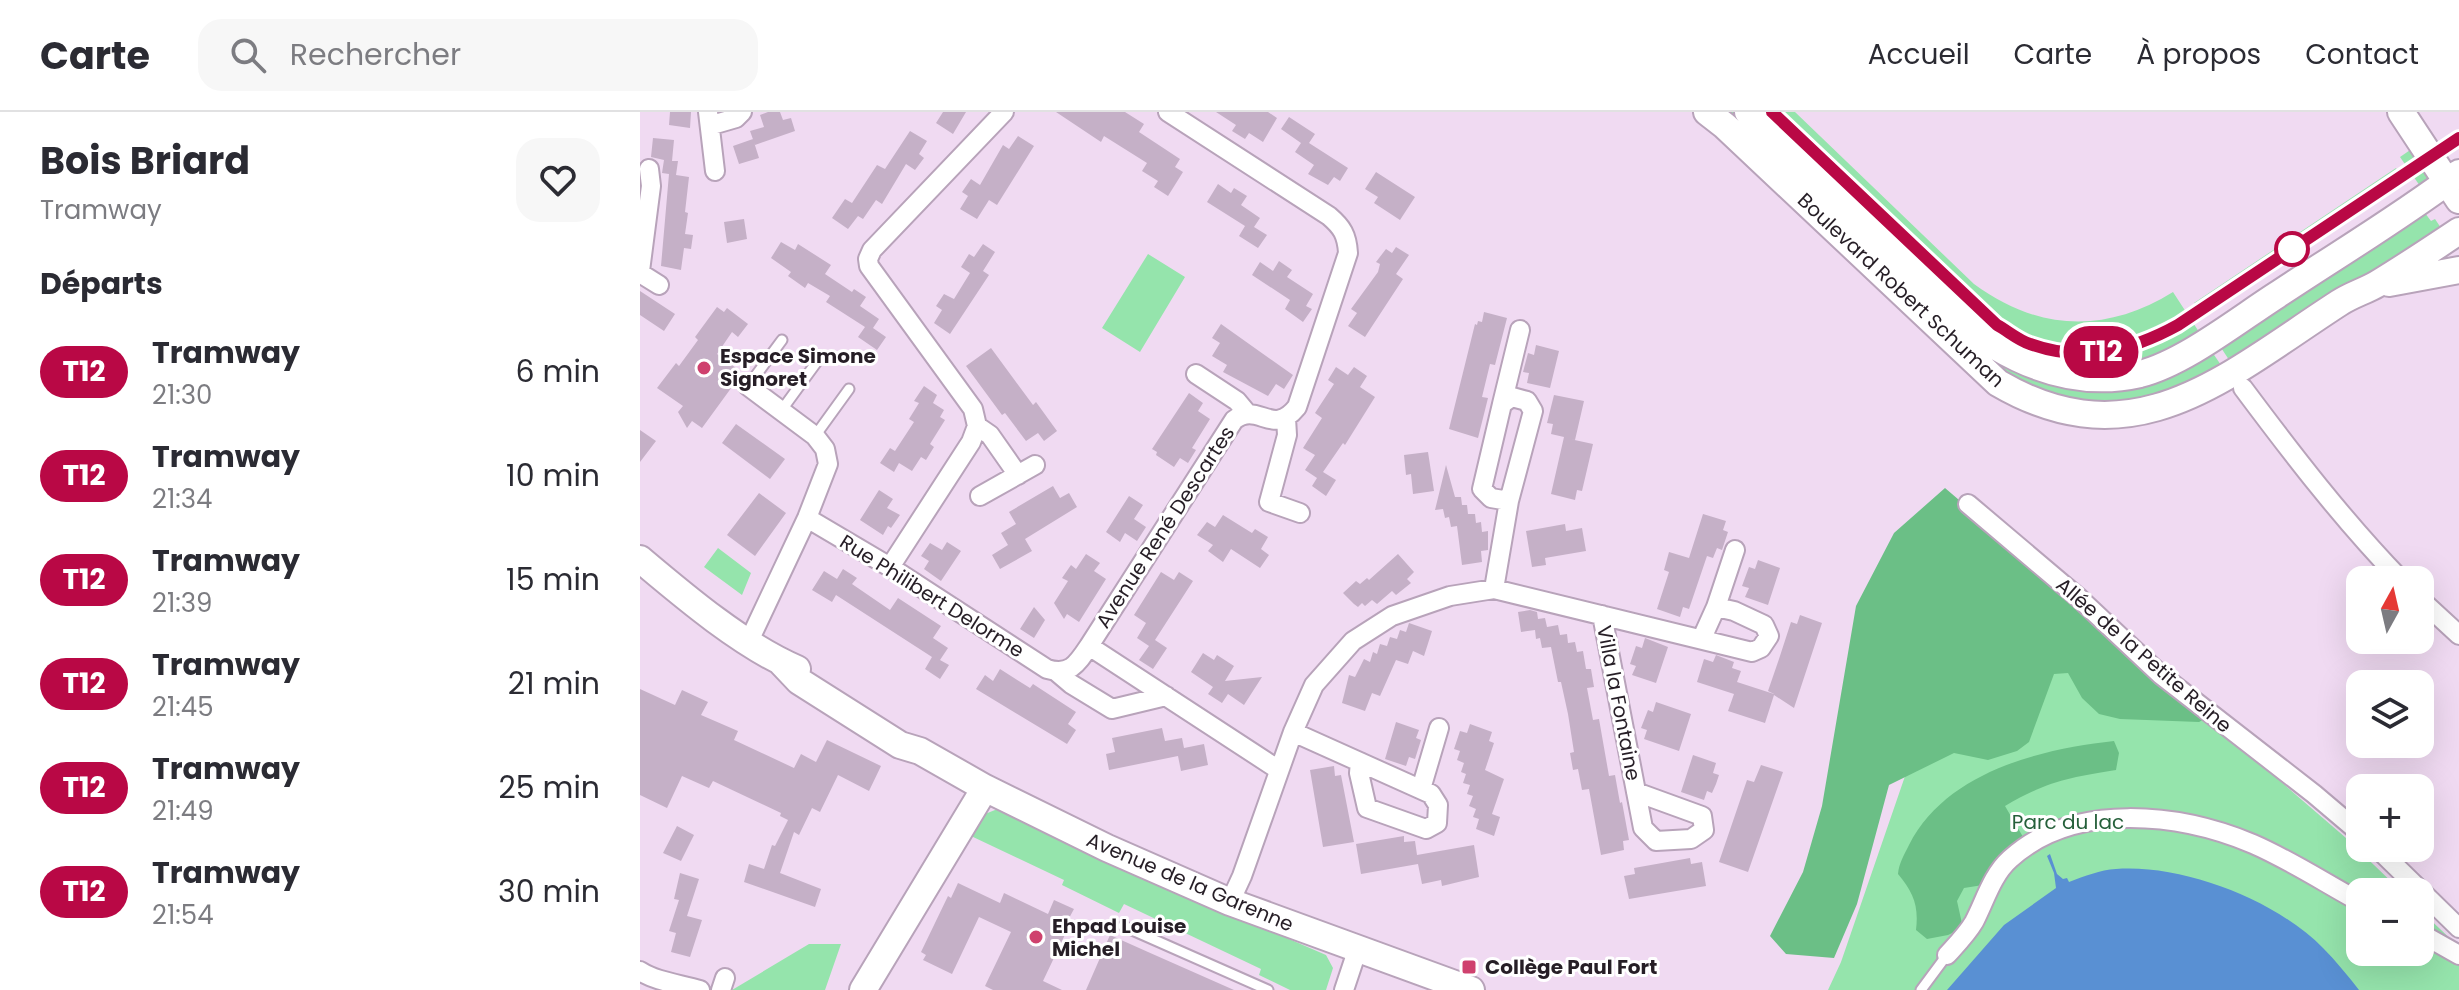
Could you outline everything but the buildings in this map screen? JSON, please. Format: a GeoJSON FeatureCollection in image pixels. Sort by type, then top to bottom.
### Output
{"type":"FeatureCollection","features":[{"type":"Feature","properties":{"kind":"main road","name":"Boulevard Robert Schuman"},"geometry":{"type":"LineString","coordinates":[[1707,112],[1998,383],[2025,399],[2055,410],[2086,416],[2110,416],[2165,406],[2233,373],[2343,300],[2374,285],[2459,231]]}},
{"type":"Feature","properties":{"kind":"main road"},"geometry":{"type":"LineString","coordinates":[[1748,112],[1995,346],[2021,362],[2050,373],[2090,379],[2142,373],[2163,366],[2455,185],[2401,112]]}},
{"type":"Feature","properties":{"kind":"main road","name":"Boulevard Robert Schuman"},"geometry":{"type":"LineString","coordinates":[[2374,285],[2459,270]]}},
{"type":"Feature","properties":{"kind":"main road","name":"Avenue de la Garenne"},"geometry":{"type":"LineString","coordinates":[[640,559],[679,591],[781,662],[799,681],[900,745],[920,751],[985,788],[1107,848],[1230,902],[1357,951],[1471,990]]}},
{"type":"Feature","properties":{"kind":"main road"},"geometry":{"type":"LineString","coordinates":[[863,990],[950,832],[985,788]]}},
{"type":"Feature","properties":{"kind":"street"},"geometry":{"type":"LineString","coordinates":[[715,171],[710,118],[736,118],[742,112]]}},
{"type":"Feature","properties":{"kind":"street"},"geometry":{"type":"LineString","coordinates":[[890,567],[971,442],[977,426],[973,409],[869,266],[868,259],[872,250],[1004,112]]}},
{"type":"Feature","properties":{"kind":"street"},"geometry":{"type":"LineString","coordinates":[[1168,112],[1329,216],[1345,233],[1348,253],[1341,278],[1303,392],[1297,407],[1286,418],[1287,435],[1269,502],[1300,513]]}},
{"type":"Feature","properties":{"kind":"street"},"geometry":{"type":"LineString","coordinates":[[649,169],[651,186],[640,272],[659,285]]}},
{"type":"Feature","properties":{"kind":"street"},"geometry":{"type":"LineString","coordinates":[[1509,501],[1491,498],[1482,489],[1520,330]]}},
{"type":"Feature","properties":{"kind":"street","name":"Avenue René Descartes"},"geometry":{"type":"LineString","coordinates":[[1196,374],[1237,401],[1247,413]]}},
{"type":"Feature","properties":{"kind":"street"},"geometry":{"type":"LineString","coordinates":[[748,386],[815,436],[825,449],[828,464],[807,518],[749,641]]}},
{"type":"Feature","properties":{"kind":"street"},"geometry":{"type":"LineString","coordinates":[[2243,388],[2301,466],[2388,566]]}},
{"type":"Feature","properties":{"kind":"street"},"geometry":{"type":"LineString","coordinates":[[1494,589],[1509,501],[1533,411],[1527,401],[1512,397],[1502,404]]}},
{"type":"Feature","properties":{"kind":"street","name":"Avenue René Descartes"},"geometry":{"type":"LineString","coordinates":[[1089,646],[1234,420],[1247,413],[1272,421],[1286,418]]}},
{"type":"Feature","properties":{"kind":"street"},"geometry":{"type":"LineString","coordinates":[[977,426],[990,435],[1018,475]]}},
{"type":"Feature","properties":{"kind":"street"},"geometry":{"type":"LineString","coordinates":[[980,496],[1035,465]]}},
{"type":"Feature","properties":{"kind":"street","name":"Allée de la Petite Reine"},"geometry":{"type":"LineString","coordinates":[[1968,504],[2079,598],[2161,675],[2346,821]]}},
{"type":"Feature","properties":{"kind":"street","name":"Rue Philibert Delorme"},"geometry":{"type":"LineString","coordinates":[[807,518],[890,567],[1112,709],[1166,696]]}},
{"type":"Feature","properties":{"kind":"street"},"geometry":{"type":"LineString","coordinates":[[1702,638],[1735,550]]}},
{"type":"Feature","properties":{"kind":"street"},"geometry":{"type":"LineString","coordinates":[[1230,902],[1293,732],[1314,685],[1353,641],[1392,616],[1450,596],[1494,589],[1752,652],[1761,648],[1769,636],[1764,625],[1734,611],[1716,607]]}},
{"type":"Feature","properties":{"kind":"street"},"geometry":{"type":"LineString","coordinates":[[2434,612],[2459,635]]}},
{"type":"Feature","properties":{"kind":"street","name":"Villa la Fontaine"},"geometry":{"type":"LineString","coordinates":[[1602,615],[1636,792]]}},
{"type":"Feature","properties":{"kind":"street"},"geometry":{"type":"LineString","coordinates":[[1058,673],[1075,666],[1089,646],[1279,770]]}},
{"type":"Feature","properties":{"kind":"street"},"geometry":{"type":"LineString","coordinates":[[1421,789],[1439,728]]}},
{"type":"Feature","properties":{"kind":"street"},"geometry":{"type":"LineString","coordinates":[[1293,732],[1421,789],[1431,794],[1438,805],[1437,823],[1426,829],[1367,808],[1359,773],[1360,762]]}},
{"type":"Feature","properties":{"kind":"street"},"geometry":{"type":"LineString","coordinates":[[1947,955],[1968,930],[2008,861],[2030,843],[2077,825],[2105,820],[2126,817],[2155,820],[2215,832],[2252,844],[2346,894]]}},
{"type":"Feature","properties":{"kind":"street"},"geometry":{"type":"LineString","coordinates":[[2391,862],[2459,928]]}},
{"type":"Feature","properties":{"kind":"street"},"geometry":{"type":"LineString","coordinates":[[2434,941],[2459,955]]}},
{"type":"Feature","properties":{"kind":"street"},"geometry":{"type":"LineString","coordinates":[[1344,990],[1357,951]]}},
{"type":"Feature","properties":{"kind":"street"},"geometry":{"type":"LineString","coordinates":[[640,971],[652,978],[700,990]]}},
{"type":"Feature","properties":{"kind":"lane"},"geometry":{"type":"LineString","coordinates":[[748,386],[782,340]]}},
{"type":"Feature","properties":{"kind":"lane"},"geometry":{"type":"LineString","coordinates":[[781,411],[816,363]]}},
{"type":"Feature","properties":{"kind":"lane"},"geometry":{"type":"LineString","coordinates":[[815,436],[849,389]]}},
{"type":"Feature","properties":{"kind":"lane"},"geometry":{"type":"LineString","coordinates":[[1123,926],[1268,990]]}},
{"type":"Feature","properties":{"kind":"lane"},"geometry":{"type":"LineString","coordinates":[[1921,990],[1947,955]]}},
{"type":"Feature","properties":{"kind":"green space"},"geometry":{"type":"Polygon","coordinates":[[[1720,112],[1737,112],[2011,369],[2046,384],[2077,389],[2210,349],[2223,368],[2181,390],[2093,408],[2006,378],[1720,112]]]}},
{"type":"Feature","properties":{"kind":"green space"},"geometry":{"type":"Polygon","coordinates":[[[1758,112],[1795,112],[1974,284],[1998,300],[2047,318],[2097,320],[2148,306],[2173,292],[2201,335],[2151,361],[2088,370],[2010,347],[1758,112]]]}},
{"type":"Feature","properties":{"kind":"green space"},"geometry":{"type":"Polygon","coordinates":[[[2416,146],[2431,173],[2422,189],[2400,157],[2416,146]]]}},
{"type":"Feature","properties":{"kind":"green space"},"geometry":{"type":"Polygon","coordinates":[[[2396,168],[2402,177],[2200,312],[2194,303],[2396,168]]]}},
{"type":"Feature","properties":{"kind":"green space"},"geometry":{"type":"Polygon","coordinates":[[[2422,209],[2431,221],[2435,219],[2443,231],[2231,363],[2218,343],[2422,209]]]}},
{"type":"Feature","properties":{"kind":"green space"},"geometry":{"type":"Polygon","coordinates":[[[1148,254],[1185,277],[1140,352],[1102,328],[1148,254]]]}},
{"type":"Feature","properties":{"kind":"green space"},"geometry":{"type":"Polygon","coordinates":[[[1945,488],[2217,712],[2199,722],[2120,719],[2099,714],[2082,698],[2068,673],[2054,674],[2029,742],[2017,751],[1988,760],[1954,753],[1889,785],[1857,904],[1834,958],[1786,954],[1770,936],[1803,872],[1822,806],[1856,606],[1894,533],[1945,488]]]}},
{"type":"Feature","properties":{"kind":"green space"},"geometry":{"type":"Polygon","coordinates":[[[718,548],[751,573],[742,595],[704,567],[718,548]]]}},
{"type":"Feature","properties":{"kind":"green space","name":"Parc du lac"},"geometry":{"type":"Polygon","coordinates":[[[2044,577],[2346,838],[2346,862],[2371,862],[2387,878],[2346,878],[2346,966],[2434,966],[2434,923],[2459,947],[2459,990],[1828,990],[1841,962],[1934,692],[2044,577]]]}},
{"type":"Feature","properties":{"kind":"green space"},"geometry":{"type":"Polygon","coordinates":[[[2114,741],[2119,753],[2116,770],[2059,782],[2005,806],[2026,842],[1983,885],[1964,888],[1957,901],[1963,928],[1927,939],[1916,930],[1914,899],[1898,874],[1909,845],[1925,820],[1946,799],[1971,782],[2026,758],[2114,741]]]}},
{"type":"Feature","properties":{"kind":"green space"},"geometry":{"type":"Polygon","coordinates":[[[1002,810],[1100,857],[1326,955],[1333,968],[1326,990],[1290,990],[1259,975],[1261,969],[1124,904],[1119,913],[1062,885],[1064,880],[971,836],[985,814],[1002,810]]]}},
{"type":"Feature","properties":{"kind":"green space"},"geometry":{"type":"Polygon","coordinates":[[[809,944],[841,944],[825,990],[732,990],[809,944]]]}},
{"type":"Feature","properties":{"kind":"water"},"geometry":{"type":"Polygon","coordinates":[[[2050,854],[2057,874],[2069,882],[2104,871],[2142,869],[2199,879],[2255,901],[2303,931],[2328,953],[2359,990],[1947,990],[2004,925],[2056,888],[2047,856],[2050,854]]]}},
{"type":"Feature","properties":{"kind":"tram line"},"geometry":{"type":"LineString","coordinates":[[1772,112],[1997,325],[2044,347],[2088,354],[2131,346],[2178,325],[2459,138]]}},
{"type":"Feature","properties":{"kind":"tram line","name":"T12"},"geometry":{"type":"LineString","coordinates":[[1772,112],[1997,325],[2028,343],[2085,354],[2120,351],[2147,342],[2178,325],[2459,138]]}},
{"type":"Feature","properties":{"kind":"place","name":"Espace Simone Signoret"},"geometry":{"type":"Point","coordinates":[704,368]}},
{"type":"Feature","properties":{"kind":"place","name":"Ehpad Louise Michel"},"geometry":{"type":"Point","coordinates":[1036,937]}},
{"type":"Feature","properties":{"kind":"place","name":"Collège Paul Fort"},"geometry":{"type":"Point","coordinates":[1469,967]}}]}
